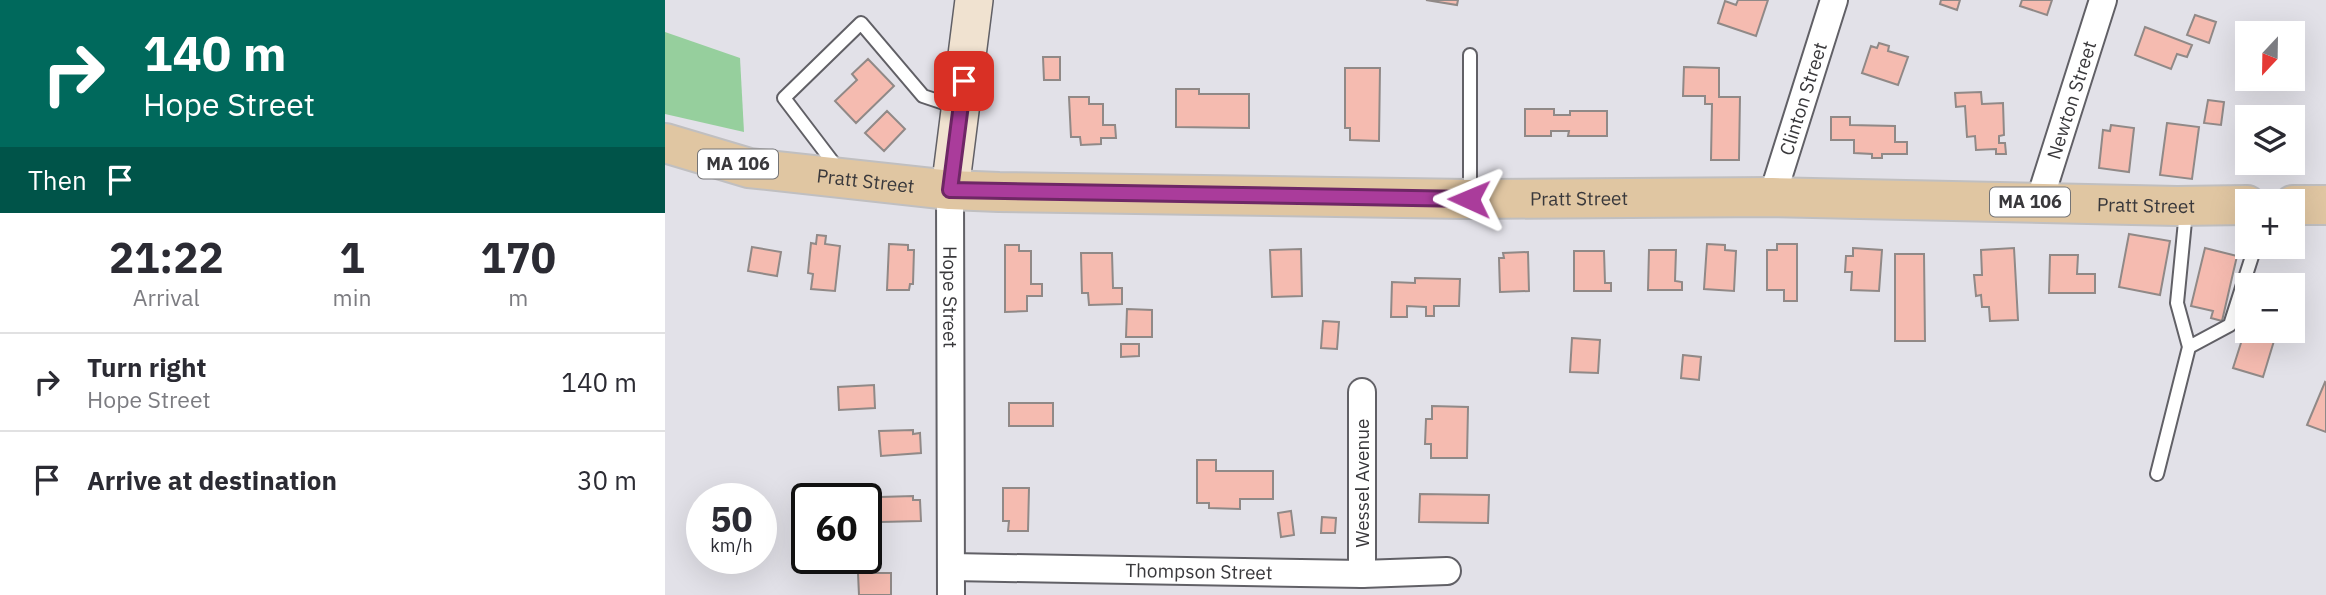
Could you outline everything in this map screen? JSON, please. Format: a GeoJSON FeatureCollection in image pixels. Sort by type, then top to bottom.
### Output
{"type":"FeatureCollection","features":[{"type":"Feature","properties":{"kind":"main road","name":"Hope Street"},"geometry":{"type":"LineString","coordinates":[[950,190],[974,0]]}},
{"type":"Feature","properties":{"kind":"main road","name":"Pratt Street"},"geometry":{"type":"LineString","coordinates":[[665,143],[749,168],[950,190],[1469,199],[1772,197],[2235,205]]}},
{"type":"Feature","properties":{"kind":"main road"},"geometry":{"type":"LineString","coordinates":[[2305,205],[2326,205]]}},
{"type":"Feature","properties":{"kind":"street","name":"Clinton Street"},"geometry":{"type":"LineString","coordinates":[[1772,197],[1833,0]]}},
{"type":"Feature","properties":{"kind":"street","name":"Newton Street"},"geometry":{"type":"LineString","coordinates":[[2039,202],[2103,0]]}},
{"type":"Feature","properties":{"kind":"street","name":"Hope Street"},"geometry":{"type":"LineString","coordinates":[[950,190],[951,595]]}},
{"type":"Feature","properties":{"kind":"street","name":"Wessel Avenue"},"geometry":{"type":"LineString","coordinates":[[1362,392],[1362,574]]}},
{"type":"Feature","properties":{"kind":"street","name":"Thompson Street"},"geometry":{"type":"LineString","coordinates":[[951,567],[1362,574],[1447,570]]}},
{"type":"Feature","properties":{"kind":"lane"},"geometry":{"type":"LineString","coordinates":[[846,179],[784,98],[861,23],[923,96],[960,108]]}},
{"type":"Feature","properties":{"kind":"lane"},"geometry":{"type":"LineString","coordinates":[[1469,199],[1470,55]]}},
{"type":"Feature","properties":{"kind":"lane"},"geometry":{"type":"LineString","coordinates":[[2157,474],[2189,347],[2177,303],[2186,206]]}},
{"type":"Feature","properties":{"kind":"lane"},"geometry":{"type":"LineString","coordinates":[[2189,347],[2230,325],[2251,259]]}},
{"type":"Feature","properties":{"kind":"green space"},"geometry":{"type":"Polygon","coordinates":[[[665,32],[740,58],[744,132],[665,114],[665,32]]]}},
{"type":"Feature","properties":{"kind":"building"},"geometry":{"type":"Polygon","coordinates":[[[1426,0],[1458,0],[1457,5],[1426,0]]]}},
{"type":"Feature","properties":{"kind":"building"},"geometry":{"type":"Polygon","coordinates":[[[1738,0],[1768,0],[1756,36],[1718,23],[1725,1],[1736,5],[1738,0]]]}},
{"type":"Feature","properties":{"kind":"building"},"geometry":{"type":"Polygon","coordinates":[[[1941,0],[1960,0],[1957,10],[1940,4],[1941,0]]]}},
{"type":"Feature","properties":{"kind":"building"},"geometry":{"type":"Polygon","coordinates":[[[2022,0],[2052,0],[2047,15],[2020,6],[2022,0]]]}},
{"type":"Feature","properties":{"kind":"building"},"geometry":{"type":"Polygon","coordinates":[[[2195,15],[2216,22],[2209,43],[2187,35],[2195,15]]]}},
{"type":"Feature","properties":{"kind":"building"},"geometry":{"type":"Polygon","coordinates":[[[2145,27],[2192,45],[2187,57],[2177,54],[2171,69],[2135,55],[2145,27]]]}},
{"type":"Feature","properties":{"kind":"building"},"geometry":{"type":"Polygon","coordinates":[[[1879,43],[1889,46],[1888,51],[1908,57],[1898,85],[1862,73],[1871,46],[1877,48],[1879,43]]]}},
{"type":"Feature","properties":{"kind":"building"},"geometry":{"type":"Polygon","coordinates":[[[1043,57],[1060,57],[1060,80],[1044,80],[1043,57]]]}},
{"type":"Feature","properties":{"kind":"building"},"geometry":{"type":"Polygon","coordinates":[[[868,59],[894,86],[856,123],[835,101],[857,80],[852,74],[868,59]]]}},
{"type":"Feature","properties":{"kind":"building"},"geometry":{"type":"Polygon","coordinates":[[[1684,67],[1719,68],[1719,97],[1740,97],[1739,160],[1711,160],[1712,104],[1705,104],[1705,96],[1683,96],[1684,67]]]}},
{"type":"Feature","properties":{"kind":"building"},"geometry":{"type":"Polygon","coordinates":[[[1345,68],[1380,68],[1379,141],[1350,140],[1350,128],[1345,128],[1345,68]]]}},
{"type":"Feature","properties":{"kind":"building"},"geometry":{"type":"Polygon","coordinates":[[[1176,89],[1199,89],[1199,94],[1249,94],[1249,128],[1176,127],[1176,89]]]}},
{"type":"Feature","properties":{"kind":"building"},"geometry":{"type":"Polygon","coordinates":[[[1981,92],[1982,104],[2003,103],[2004,135],[1999,136],[1999,143],[2005,143],[2006,154],[1996,154],[1996,149],[1976,150],[1975,136],[1967,137],[1965,106],[1956,107],[1955,93],[1981,92]]]}},
{"type":"Feature","properties":{"kind":"building"},"geometry":{"type":"Polygon","coordinates":[[[1069,97],[1089,97],[1089,104],[1103,104],[1103,125],[1115,125],[1116,138],[1101,138],[1101,144],[1081,145],[1080,137],[1071,137],[1069,97]]]}},
{"type":"Feature","properties":{"kind":"building"},"geometry":{"type":"Polygon","coordinates":[[[2208,100],[2224,102],[2221,125],[2204,123],[2208,100]]]}},
{"type":"Feature","properties":{"kind":"building"},"geometry":{"type":"Polygon","coordinates":[[[1525,109],[1554,109],[1554,115],[1570,115],[1570,111],[1607,111],[1607,136],[1568,136],[1569,131],[1551,131],[1551,136],[1525,136],[1525,109]]]}},
{"type":"Feature","properties":{"kind":"building"},"geometry":{"type":"Polygon","coordinates":[[[887,111],[905,129],[884,151],[865,133],[887,111]]]}},
{"type":"Feature","properties":{"kind":"building"},"geometry":{"type":"Polygon","coordinates":[[[1831,117],[1850,117],[1850,125],[1895,126],[1895,142],[1907,142],[1907,154],[1882,154],[1882,158],[1872,158],[1872,154],[1854,153],[1854,140],[1831,140],[1831,117]]]}},
{"type":"Feature","properties":{"kind":"building"},"geometry":{"type":"Polygon","coordinates":[[[2167,123],[2199,127],[2192,179],[2160,175],[2167,123]]]}},
{"type":"Feature","properties":{"kind":"building"},"geometry":{"type":"Polygon","coordinates":[[[2111,125],[2134,128],[2129,172],[2099,168],[2103,130],[2110,131],[2111,125]]]}},
{"type":"Feature","properties":{"kind":"building"},"geometry":{"type":"Polygon","coordinates":[[[2129,234],[2170,241],[2160,295],[2119,287],[2129,234]]]}},
{"type":"Feature","properties":{"kind":"building"},"geometry":{"type":"Polygon","coordinates":[[[817,235],[826,236],[825,244],[840,246],[835,291],[811,289],[813,274],[808,273],[811,243],[816,244],[817,235]]]}},
{"type":"Feature","properties":{"kind":"building"},"geometry":{"type":"Polygon","coordinates":[[[889,244],[908,245],[908,250],[914,250],[913,284],[910,284],[909,290],[887,290],[889,244]]]}},
{"type":"Feature","properties":{"kind":"building"},"geometry":{"type":"Polygon","coordinates":[[[1707,244],[1725,245],[1725,250],[1736,251],[1734,291],[1704,289],[1707,244]]]}},
{"type":"Feature","properties":{"kind":"building"},"geometry":{"type":"Polygon","coordinates":[[[1777,244],[1797,244],[1797,301],[1784,301],[1784,290],[1767,290],[1767,250],[1777,250],[1777,244]]]}},
{"type":"Feature","properties":{"kind":"building"},"geometry":{"type":"Polygon","coordinates":[[[1005,245],[1019,245],[1019,251],[1031,251],[1031,284],[1042,284],[1042,296],[1027,296],[1027,311],[1005,312],[1005,245]]]}},
{"type":"Feature","properties":{"kind":"building"},"geometry":{"type":"Polygon","coordinates":[[[752,247],[781,252],[777,276],[748,271],[752,247]]]}},
{"type":"Feature","properties":{"kind":"building"},"geometry":{"type":"Polygon","coordinates":[[[1853,248],[1882,250],[1879,291],[1851,290],[1852,272],[1845,272],[1846,256],[1853,256],[1853,248]]]}},
{"type":"Feature","properties":{"kind":"building"},"geometry":{"type":"Polygon","coordinates":[[[2014,248],[2018,320],[1990,321],[1989,307],[1982,307],[1981,295],[1976,296],[1974,275],[1982,275],[1981,250],[2014,248]]]}},
{"type":"Feature","properties":{"kind":"building"},"geometry":{"type":"Polygon","coordinates":[[[2205,248],[2235,256],[2222,321],[2211,318],[2213,311],[2191,306],[2205,248]]]}},
{"type":"Feature","properties":{"kind":"building"},"geometry":{"type":"Polygon","coordinates":[[[1301,249],[1302,296],[1272,297],[1270,250],[1301,249]]]}},
{"type":"Feature","properties":{"kind":"building"},"geometry":{"type":"Polygon","coordinates":[[[1649,250],[1676,250],[1675,281],[1682,282],[1682,290],[1648,290],[1649,250]]]}},
{"type":"Feature","properties":{"kind":"building"},"geometry":{"type":"Polygon","coordinates":[[[1574,251],[1604,251],[1605,283],[1611,283],[1611,291],[1574,291],[1574,251]]]}},
{"type":"Feature","properties":{"kind":"building"},"geometry":{"type":"Polygon","coordinates":[[[1528,252],[1529,291],[1500,292],[1499,258],[1504,258],[1503,253],[1528,252]]]}},
{"type":"Feature","properties":{"kind":"building"},"geometry":{"type":"Polygon","coordinates":[[[1081,253],[1112,253],[1113,288],[1122,288],[1122,304],[1089,305],[1088,293],[1082,293],[1081,253]]]}},
{"type":"Feature","properties":{"kind":"building"},"geometry":{"type":"Polygon","coordinates":[[[1895,254],[1924,254],[1925,341],[1895,341],[1895,254]]]}},
{"type":"Feature","properties":{"kind":"building"},"geometry":{"type":"Polygon","coordinates":[[[2050,255],[2078,255],[2077,274],[2095,274],[2095,293],[2049,293],[2050,255]]]}},
{"type":"Feature","properties":{"kind":"building"},"geometry":{"type":"Polygon","coordinates":[[[1415,278],[1460,279],[1459,306],[1434,306],[1434,316],[1426,316],[1426,307],[1407,306],[1407,317],[1391,317],[1392,282],[1415,283],[1415,278]]]}},
{"type":"Feature","properties":{"kind":"building"},"geometry":{"type":"Polygon","coordinates":[[[1127,309],[1152,310],[1152,337],[1126,337],[1127,309]]]}},
{"type":"Feature","properties":{"kind":"building"},"geometry":{"type":"Polygon","coordinates":[[[1323,321],[1339,322],[1337,349],[1321,348],[1323,321]]]}},
{"type":"Feature","properties":{"kind":"building"},"geometry":{"type":"Polygon","coordinates":[[[1572,338],[1600,340],[1598,373],[1570,372],[1572,338]]]}},
{"type":"Feature","properties":{"kind":"building"},"geometry":{"type":"Polygon","coordinates":[[[2241,343],[2273,343],[2263,377],[2233,368],[2241,343]]]}},
{"type":"Feature","properties":{"kind":"building"},"geometry":{"type":"Polygon","coordinates":[[[1121,344],[1139,344],[1139,356],[1121,357],[1121,344]]]}},
{"type":"Feature","properties":{"kind":"building"},"geometry":{"type":"Polygon","coordinates":[[[1683,355],[1701,357],[1699,380],[1681,378],[1683,355]]]}},
{"type":"Feature","properties":{"kind":"building"},"geometry":{"type":"Polygon","coordinates":[[[2326,383],[2326,432],[2307,425],[2326,383]]]}},
{"type":"Feature","properties":{"kind":"building"},"geometry":{"type":"Polygon","coordinates":[[[874,385],[875,408],[839,410],[838,387],[874,385]]]}},
{"type":"Feature","properties":{"kind":"building"},"geometry":{"type":"Polygon","coordinates":[[[1009,403],[1053,403],[1053,426],[1009,426],[1009,403]]]}},
{"type":"Feature","properties":{"kind":"building"},"geometry":{"type":"Polygon","coordinates":[[[1432,406],[1468,407],[1467,458],[1431,458],[1431,444],[1425,444],[1426,419],[1432,419],[1432,406]]]}},
{"type":"Feature","properties":{"kind":"building"},"geometry":{"type":"Polygon","coordinates":[[[913,430],[913,434],[920,433],[921,453],[881,456],[879,431],[913,430]]]}},
{"type":"Feature","properties":{"kind":"building"},"geometry":{"type":"Polygon","coordinates":[[[1197,460],[1216,460],[1216,471],[1273,471],[1273,499],[1240,499],[1240,509],[1209,508],[1209,503],[1197,503],[1197,460]]]}},
{"type":"Feature","properties":{"kind":"building"},"geometry":{"type":"Polygon","coordinates":[[[1003,488],[1029,488],[1028,531],[1008,531],[1009,521],[1003,521],[1003,488]]]}},
{"type":"Feature","properties":{"kind":"building"},"geometry":{"type":"Polygon","coordinates":[[[1420,494],[1489,495],[1488,523],[1419,522],[1420,494]]]}},
{"type":"Feature","properties":{"kind":"building"},"geometry":{"type":"Polygon","coordinates":[[[913,496],[913,500],[920,500],[921,521],[882,522],[882,497],[913,496]]]}},
{"type":"Feature","properties":{"kind":"building"},"geometry":{"type":"Polygon","coordinates":[[[1291,511],[1294,535],[1281,537],[1278,513],[1291,511]]]}},
{"type":"Feature","properties":{"kind":"building"},"geometry":{"type":"Polygon","coordinates":[[[1322,517],[1336,518],[1335,533],[1321,533],[1322,517]]]}},
{"type":"Feature","properties":{"kind":"building"},"geometry":{"type":"Polygon","coordinates":[[[891,573],[891,595],[859,595],[858,574],[891,573]]]}},
{"type":"Feature","properties":{"kind":"route"},"geometry":{"type":"LineString","coordinates":[[964,81],[950,190],[1469,199]]}}]}
